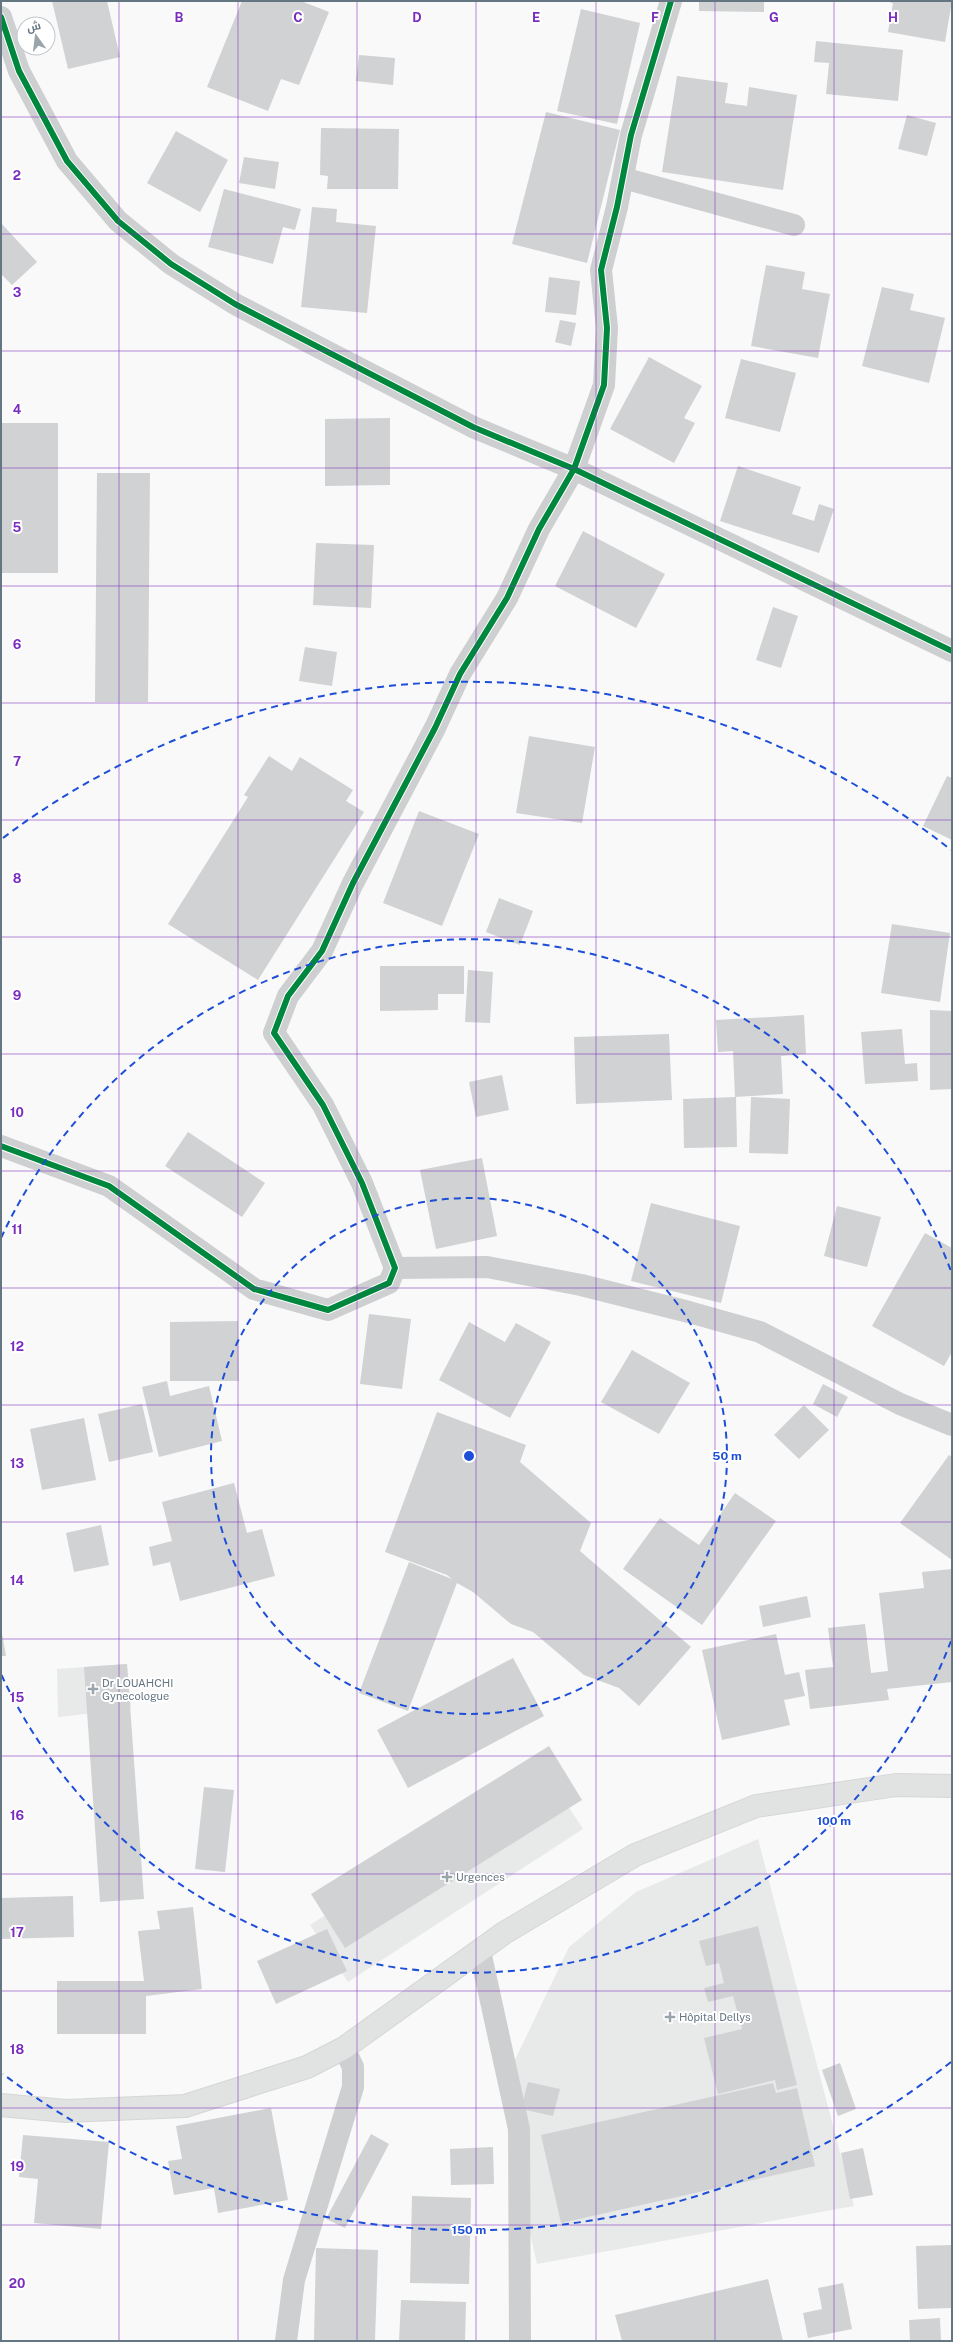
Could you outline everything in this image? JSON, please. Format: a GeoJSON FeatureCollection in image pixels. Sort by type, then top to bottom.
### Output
{"type":"FeatureCollection","features":[{"type":"Feature","properties":{"kind":"main road"},"geometry":{"type":"LineString","coordinates":[[1,2105],[66,2111],[186,2106],[307,2068],[344,2048],[504,1933],[635,1855],[756,1806],[896,1785],[952,1786]]}},
{"type":"Feature","properties":{"kind":"street"},"geometry":{"type":"LineString","coordinates":[[1,1146],[109,1186],[254,1289],[328,1310],[389,1283],[395,1268],[362,1183],[323,1105],[274,1033],[288,996],[322,951],[353,883],[435,728],[460,674],[507,598],[539,529],[574,469],[604,385],[607,328],[601,270],[623,178],[631,135],[672,1]]}},
{"type":"Feature","properties":{"kind":"street"},"geometry":{"type":"LineString","coordinates":[[1,17],[19,71],[67,161],[118,222],[171,264],[235,304],[474,427],[574,469],[952,651]]}},
{"type":"Feature","properties":{"kind":"street"},"geometry":{"type":"LineString","coordinates":[[623,178],[794,225]]}},
{"type":"Feature","properties":{"kind":"street"},"geometry":{"type":"LineString","coordinates":[[395,1268],[487,1267],[581,1285],[725,1322],[760,1332],[900,1404],[952,1425]]}},
{"type":"Feature","properties":{"kind":"street"},"geometry":{"type":"LineString","coordinates":[[480,1951],[519,2129],[520,2341]]}},
{"type":"Feature","properties":{"kind":"street"},"geometry":{"type":"LineString","coordinates":[[286,2341],[294,2280],[353,2087],[353,2067],[344,2048]]}},
{"type":"Feature","properties":{"kind":"shaded area","name":"Dr LOUAHCHI Gynecologue"},"geometry":{"type":"Polygon","coordinates":[[[127,1664],[131,1709],[58,1717],[57,1669],[127,1664]]]}},
{"type":"Feature","properties":{"kind":"shaded area","name":"Urgences"},"geometry":{"type":"Polygon","coordinates":[[[546,1772],[583,1829],[348,1982],[310,1925],[546,1772]]]}},
{"type":"Feature","properties":{"kind":"shaded area","name":"Hôpital Dellys"},"geometry":{"type":"Polygon","coordinates":[[[758,1839],[854,2206],[537,2264],[518,2180],[502,2087],[569,1947],[636,1892],[758,1839]]]}},
{"type":"Feature","properties":{"kind":"building"},"geometry":{"type":"Polygon","coordinates":[[[52,1],[107,1],[120,57],[68,69],[52,1]]]}},
{"type":"Feature","properties":{"kind":"building"},"geometry":{"type":"Polygon","coordinates":[[[242,1],[301,1],[329,12],[299,85],[281,79],[268,111],[207,87],[242,1]]]}},
{"type":"Feature","properties":{"kind":"building"},"geometry":{"type":"Polygon","coordinates":[[[699,1],[764,1],[764,12],[699,11],[699,1]]]}},
{"type":"Feature","properties":{"kind":"building"},"geometry":{"type":"Polygon","coordinates":[[[884,1],[952,1],[945,42],[888,32],[893,3],[884,1]]]}},
{"type":"Feature","properties":{"kind":"building"},"geometry":{"type":"Polygon","coordinates":[[[581,9],[640,23],[617,124],[557,111],[581,9]]]}},
{"type":"Feature","properties":{"kind":"building"},"geometry":{"type":"Polygon","coordinates":[[[816,41],[903,50],[898,101],[826,94],[829,63],[814,62],[816,41]]]}},
{"type":"Feature","properties":{"kind":"building"},"geometry":{"type":"Polygon","coordinates":[[[359,55],[395,58],[393,85],[356,81],[359,55]]]}},
{"type":"Feature","properties":{"kind":"building"},"geometry":{"type":"Polygon","coordinates":[[[677,76],[728,83],[725,103],[747,106],[749,87],[797,95],[783,190],[662,172],[677,76]]]}},
{"type":"Feature","properties":{"kind":"building"},"geometry":{"type":"Polygon","coordinates":[[[546,112],[620,130],[587,263],[512,244],[546,112]]]}},
{"type":"Feature","properties":{"kind":"building"},"geometry":{"type":"Polygon","coordinates":[[[907,115],[936,123],[927,156],[898,149],[907,115]]]}},
{"type":"Feature","properties":{"kind":"building"},"geometry":{"type":"Polygon","coordinates":[[[321,128],[399,129],[398,189],[327,189],[328,176],[320,175],[321,128]]]}},
{"type":"Feature","properties":{"kind":"building"},"geometry":{"type":"Polygon","coordinates":[[[176,131],[228,160],[200,212],[147,183],[176,131]]]}},
{"type":"Feature","properties":{"kind":"building"},"geometry":{"type":"Polygon","coordinates":[[[244,157],[279,162],[275,189],[239,183],[244,157]]]}},
{"type":"Feature","properties":{"kind":"building"},"geometry":{"type":"Polygon","coordinates":[[[224,189],[301,209],[295,230],[283,227],[273,264],[208,247],[224,189]]]}},
{"type":"Feature","properties":{"kind":"building"},"geometry":{"type":"Polygon","coordinates":[[[312,207],[337,209],[336,222],[376,226],[367,313],[301,307],[312,207]]]}},
{"type":"Feature","properties":{"kind":"building"},"geometry":{"type":"Polygon","coordinates":[[[1,223],[37,262],[12,285],[1,274],[1,223]]]}},
{"type":"Feature","properties":{"kind":"building"},"geometry":{"type":"Polygon","coordinates":[[[766,265],[805,272],[802,289],[830,294],[818,358],[751,346],[766,265]]]}},
{"type":"Feature","properties":{"kind":"building"},"geometry":{"type":"Polygon","coordinates":[[[549,277],[580,281],[576,315],[545,312],[549,277]]]}},
{"type":"Feature","properties":{"kind":"building"},"geometry":{"type":"Polygon","coordinates":[[[882,287],[914,294],[910,310],[945,318],[929,383],[862,366],[882,287]]]}},
{"type":"Feature","properties":{"kind":"building"},"geometry":{"type":"Polygon","coordinates":[[[560,320],[576,323],[571,346],[555,342],[560,320]]]}},
{"type":"Feature","properties":{"kind":"building"},"geometry":{"type":"Polygon","coordinates":[[[649,357],[702,386],[684,418],[695,423],[674,463],[610,429],[649,357]]]}},
{"type":"Feature","properties":{"kind":"building"},"geometry":{"type":"Polygon","coordinates":[[[741,359],[796,373],[780,432],[725,418],[741,359]]]}},
{"type":"Feature","properties":{"kind":"building"},"geometry":{"type":"Polygon","coordinates":[[[390,418],[390,485],[325,486],[325,419],[390,418]]]}},
{"type":"Feature","properties":{"kind":"building"},"geometry":{"type":"Polygon","coordinates":[[[1,423],[58,423],[58,573],[1,573],[1,423]]]}},
{"type":"Feature","properties":{"kind":"building"},"geometry":{"type":"Polygon","coordinates":[[[738,466],[801,487],[792,514],[814,521],[819,504],[834,509],[819,553],[720,521],[738,466]]]}},
{"type":"Feature","properties":{"kind":"building"},"geometry":{"type":"Polygon","coordinates":[[[97,473],[150,473],[148,702],[95,702],[97,473]]]}},
{"type":"Feature","properties":{"kind":"building"},"geometry":{"type":"Polygon","coordinates":[[[583,531],[665,574],[636,628],[555,586],[583,531]]]}},
{"type":"Feature","properties":{"kind":"building"},"geometry":{"type":"Polygon","coordinates":[[[316,543],[374,545],[371,608],[313,605],[316,543]]]}},
{"type":"Feature","properties":{"kind":"building"},"geometry":{"type":"Polygon","coordinates":[[[773,607],[798,616],[781,668],[756,660],[773,607]]]}},
{"type":"Feature","properties":{"kind":"building"},"geometry":{"type":"Polygon","coordinates":[[[305,647],[337,652],[332,686],[299,681],[305,647]]]}},
{"type":"Feature","properties":{"kind":"building"},"geometry":{"type":"Polygon","coordinates":[[[529,736],[595,747],[582,823],[516,813],[529,736]]]}},
{"type":"Feature","properties":{"kind":"building"},"geometry":{"type":"Polygon","coordinates":[[[269,756],[292,771],[300,757],[353,790],[346,801],[364,812],[258,980],[168,924],[248,797],[244,795],[269,756]]]}},
{"type":"Feature","properties":{"kind":"building"},"geometry":{"type":"Polygon","coordinates":[[[947,776],[952,778],[952,840],[923,826],[947,776]]]}},
{"type":"Feature","properties":{"kind":"building"},"geometry":{"type":"Polygon","coordinates":[[[419,811],[479,834],[442,926],[383,903],[419,811]]]}},
{"type":"Feature","properties":{"kind":"building"},"geometry":{"type":"Polygon","coordinates":[[[499,898],[533,911],[520,945],[486,932],[499,898]]]}},
{"type":"Feature","properties":{"kind":"building"},"geometry":{"type":"Polygon","coordinates":[[[892,924],[950,933],[940,1002],[881,993],[892,924]]]}},
{"type":"Feature","properties":{"kind":"building"},"geometry":{"type":"Polygon","coordinates":[[[380,966],[464,966],[464,994],[438,994],[438,1010],[380,1011],[380,966]]]}},
{"type":"Feature","properties":{"kind":"building"},"geometry":{"type":"Polygon","coordinates":[[[468,970],[493,972],[490,1023],[465,1022],[468,970]]]}},
{"type":"Feature","properties":{"kind":"building"},"geometry":{"type":"Polygon","coordinates":[[[930,1010],[952,1011],[952,1089],[930,1090],[930,1010]]]}},
{"type":"Feature","properties":{"kind":"building"},"geometry":{"type":"Polygon","coordinates":[[[804,1015],[806,1054],[781,1056],[783,1094],[735,1097],[733,1051],[718,1052],[716,1020],[804,1015]]]}},
{"type":"Feature","properties":{"kind":"building"},"geometry":{"type":"Polygon","coordinates":[[[902,1029],[905,1064],[917,1063],[918,1081],[865,1084],[861,1032],[902,1029]]]}},
{"type":"Feature","properties":{"kind":"building"},"geometry":{"type":"Polygon","coordinates":[[[669,1034],[672,1100],[576,1104],[574,1037],[669,1034]]]}},
{"type":"Feature","properties":{"kind":"building"},"geometry":{"type":"Polygon","coordinates":[[[502,1075],[509,1110],[476,1117],[469,1082],[502,1075]]]}},
{"type":"Feature","properties":{"kind":"building"},"geometry":{"type":"Polygon","coordinates":[[[736,1097],[737,1147],[684,1148],[683,1099],[736,1097]]]}},
{"type":"Feature","properties":{"kind":"building"},"geometry":{"type":"Polygon","coordinates":[[[751,1097],[790,1099],[788,1154],[749,1153],[751,1097]]]}},
{"type":"Feature","properties":{"kind":"building"},"geometry":{"type":"Polygon","coordinates":[[[188,1132],[265,1183],[242,1217],[165,1166],[188,1132]]]}},
{"type":"Feature","properties":{"kind":"building"},"geometry":{"type":"Polygon","coordinates":[[[482,1158],[497,1236],[436,1249],[420,1170],[482,1158]]]}},
{"type":"Feature","properties":{"kind":"building"},"geometry":{"type":"Polygon","coordinates":[[[651,1203],[740,1226],[721,1303],[631,1281],[651,1203]]]}},
{"type":"Feature","properties":{"kind":"building"},"geometry":{"type":"Polygon","coordinates":[[[837,1206],[881,1217],[867,1267],[824,1256],[837,1206]]]}},
{"type":"Feature","properties":{"kind":"building"},"geometry":{"type":"Polygon","coordinates":[[[925,1233],[952,1248],[952,1352],[944,1366],[872,1326],[925,1233]]]}},
{"type":"Feature","properties":{"kind":"building"},"geometry":{"type":"Polygon","coordinates":[[[369,1314],[411,1319],[402,1389],[360,1384],[369,1314]]]}},
{"type":"Feature","properties":{"kind":"building"},"geometry":{"type":"Polygon","coordinates":[[[238,1321],[239,1381],[170,1381],[170,1322],[238,1321]]]}},
{"type":"Feature","properties":{"kind":"building"},"geometry":{"type":"Polygon","coordinates":[[[469,1322],[505,1342],[516,1323],[551,1342],[510,1418],[439,1380],[469,1322]]]}},
{"type":"Feature","properties":{"kind":"building"},"geometry":{"type":"Polygon","coordinates":[[[632,1350],[690,1383],[659,1434],[601,1402],[632,1350]]]}},
{"type":"Feature","properties":{"kind":"building"},"geometry":{"type":"Polygon","coordinates":[[[167,1381],[170,1396],[209,1386],[222,1441],[159,1457],[142,1387],[167,1381]]]}},
{"type":"Feature","properties":{"kind":"building"},"geometry":{"type":"Polygon","coordinates":[[[823,1384],[848,1397],[837,1417],[813,1404],[823,1384]]]}},
{"type":"Feature","properties":{"kind":"building"},"geometry":{"type":"Polygon","coordinates":[[[142,1404],[153,1452],[109,1462],[98,1414],[142,1404]]]}},
{"type":"Feature","properties":{"kind":"building"},"geometry":{"type":"Polygon","coordinates":[[[804,1405],[829,1430],[799,1459],[774,1435],[804,1405]]]}},
{"type":"Feature","properties":{"kind":"building"},"geometry":{"type":"Polygon","coordinates":[[[437,1412],[526,1445],[520,1462],[591,1523],[580,1551],[691,1647],[639,1706],[619,1688],[584,1675],[533,1632],[511,1624],[473,1592],[457,1583],[408,1711],[359,1693],[409,1562],[452,1579],[447,1575],[385,1552],[437,1412]]]}},
{"type":"Feature","properties":{"kind":"building"},"geometry":{"type":"Polygon","coordinates":[[[84,1418],[96,1480],[42,1490],[30,1429],[84,1418]]]}},
{"type":"Feature","properties":{"kind":"building"},"geometry":{"type":"Polygon","coordinates":[[[949,1455],[952,1457],[952,1560],[900,1523],[949,1455]]]}},
{"type":"Feature","properties":{"kind":"building"},"geometry":{"type":"Polygon","coordinates":[[[234,1483],[247,1533],[262,1529],[275,1576],[180,1601],[170,1562],[153,1566],[149,1547],[172,1541],[162,1502],[234,1483]]]}},
{"type":"Feature","properties":{"kind":"building"},"geometry":{"type":"Polygon","coordinates":[[[735,1493],[776,1521],[702,1625],[623,1569],[660,1518],[699,1545],[735,1493]]]}},
{"type":"Feature","properties":{"kind":"building"},"geometry":{"type":"Polygon","coordinates":[[[101,1525],[109,1565],[74,1572],[66,1533],[101,1525]]]}},
{"type":"Feature","properties":{"kind":"building"},"geometry":{"type":"Polygon","coordinates":[[[952,1569],[952,1682],[887,1689],[889,1700],[810,1709],[805,1670],[833,1667],[828,1628],[865,1624],[871,1673],[888,1671],[879,1593],[924,1588],[922,1572],[952,1569]]]}},
{"type":"Feature","properties":{"kind":"building"},"geometry":{"type":"Polygon","coordinates":[[[807,1596],[811,1617],[763,1627],[759,1606],[807,1596]]]}},
{"type":"Feature","properties":{"kind":"building"},"geometry":{"type":"Polygon","coordinates":[[[1,1628],[6,1656],[1,1656],[1,1628]]]}},
{"type":"Feature","properties":{"kind":"building"},"geometry":{"type":"Polygon","coordinates":[[[776,1634],[785,1675],[799,1672],[805,1696],[784,1700],[790,1725],[722,1740],[702,1650],[776,1634]]]}},
{"type":"Feature","properties":{"kind":"building"},"geometry":{"type":"Polygon","coordinates":[[[513,1658],[544,1716],[408,1788],[377,1730],[513,1658]]]}},
{"type":"Feature","properties":{"kind":"building"},"geometry":{"type":"Polygon","coordinates":[[[127,1664],[144,1899],[100,1902],[84,1667],[127,1664]]]}},
{"type":"Feature","properties":{"kind":"building"},"geometry":{"type":"Polygon","coordinates":[[[549,1746],[582,1800],[345,1948],[311,1894],[549,1746]]]}},
{"type":"Feature","properties":{"kind":"building"},"geometry":{"type":"Polygon","coordinates":[[[204,1787],[234,1790],[225,1872],[195,1869],[204,1787]]]}},
{"type":"Feature","properties":{"kind":"building"},"geometry":{"type":"Polygon","coordinates":[[[73,1896],[74,1937],[1,1939],[1,1898],[73,1896]]]}},
{"type":"Feature","properties":{"kind":"building"},"geometry":{"type":"Polygon","coordinates":[[[193,1907],[202,1989],[146,1996],[146,2034],[57,2034],[57,1981],[144,1981],[138,1931],[160,1929],[157,1911],[193,1907]]]}},
{"type":"Feature","properties":{"kind":"building"},"geometry":{"type":"Polygon","coordinates":[[[758,1926],[797,2085],[777,2090],[775,2080],[718,2094],[704,2038],[742,2029],[733,1996],[708,2002],[704,1988],[724,1983],[719,1963],[706,1966],[699,1941],[758,1926]]]}},
{"type":"Feature","properties":{"kind":"building"},"geometry":{"type":"Polygon","coordinates":[[[327,1929],[347,1971],[276,2004],[257,1961],[327,1929]]]}},
{"type":"Feature","properties":{"kind":"building"},"geometry":{"type":"Polygon","coordinates":[[[840,2063],[856,2109],[838,2116],[822,2070],[840,2063]]]}},
{"type":"Feature","properties":{"kind":"building"},"geometry":{"type":"Polygon","coordinates":[[[528,2082],[560,2089],[553,2116],[521,2109],[528,2082]]]}},
{"type":"Feature","properties":{"kind":"building"},"geometry":{"type":"Polygon","coordinates":[[[773,2083],[776,2093],[797,2088],[815,2166],[561,2223],[541,2135],[773,2083]]]}},
{"type":"Feature","properties":{"kind":"building"},"geometry":{"type":"Polygon","coordinates":[[[271,2108],[288,2200],[218,2213],[214,2188],[174,2195],[168,2161],[182,2159],[176,2126],[271,2108]]]}},
{"type":"Feature","properties":{"kind":"building"},"geometry":{"type":"Polygon","coordinates":[[[371,2134],[389,2144],[345,2228],[326,2219],[371,2134]]]}},
{"type":"Feature","properties":{"kind":"building"},"geometry":{"type":"Polygon","coordinates":[[[23,2135],[109,2142],[101,2229],[34,2223],[38,2179],[19,2177],[23,2135]]]}},
{"type":"Feature","properties":{"kind":"building"},"geometry":{"type":"Polygon","coordinates":[[[493,2147],[494,2184],[451,2185],[450,2149],[493,2147]]]}},
{"type":"Feature","properties":{"kind":"building"},"geometry":{"type":"Polygon","coordinates":[[[863,2148],[873,2195],[850,2199],[841,2153],[863,2148]]]}},
{"type":"Feature","properties":{"kind":"building"},"geometry":{"type":"Polygon","coordinates":[[[412,2196],[471,2198],[469,2284],[410,2283],[412,2196]]]}},
{"type":"Feature","properties":{"kind":"building"},"geometry":{"type":"Polygon","coordinates":[[[952,2245],[952,2308],[918,2309],[916,2246],[952,2245]]]}},
{"type":"Feature","properties":{"kind":"building"},"geometry":{"type":"Polygon","coordinates":[[[316,2248],[378,2250],[375,2341],[314,2341],[316,2248]]]}},
{"type":"Feature","properties":{"kind":"building"},"geometry":{"type":"Polygon","coordinates":[[[768,2279],[783,2341],[622,2341],[615,2315],[768,2279]]]}},
{"type":"Feature","properties":{"kind":"building"},"geometry":{"type":"Polygon","coordinates":[[[843,2283],[852,2329],[808,2338],[803,2313],[822,2309],[818,2288],[843,2283]]]}},
{"type":"Feature","properties":{"kind":"building"},"geometry":{"type":"Polygon","coordinates":[[[401,2300],[466,2302],[465,2341],[399,2341],[401,2300]]]}},
{"type":"Feature","properties":{"kind":"building"},"geometry":{"type":"Polygon","coordinates":[[[940,2318],[941,2341],[910,2341],[909,2320],[940,2318]]]}},
{"type":"Feature","properties":{"kind":"cycle path"},"geometry":{"type":"LineString","coordinates":[[671,1],[631,135],[617,207],[601,270],[607,328],[604,385],[574,469],[952,651]]}},
{"type":"Feature","properties":{"kind":"cycle path"},"geometry":{"type":"LineString","coordinates":[[1,17],[19,71],[67,161],[118,221],[171,264],[235,304],[473,427],[574,469],[539,529],[507,598],[460,674],[435,728],[353,883],[322,951],[288,996],[274,1033],[323,1105],[362,1183],[395,1268],[389,1283],[328,1310],[254,1289],[109,1186],[1,1146]]}},
{"type":"Feature","properties":{"kind":"place","name":"Dr LOUAHCHI Gynecologue"},"geometry":{"type":"Point","coordinates":[93,1689]}},
{"type":"Feature","properties":{"kind":"place","name":"Urgences"},"geometry":{"type":"Point","coordinates":[447,1877]}},
{"type":"Feature","properties":{"kind":"place","name":"Hôpital Dellys"},"geometry":{"type":"Point","coordinates":[670,2017]}}]}
